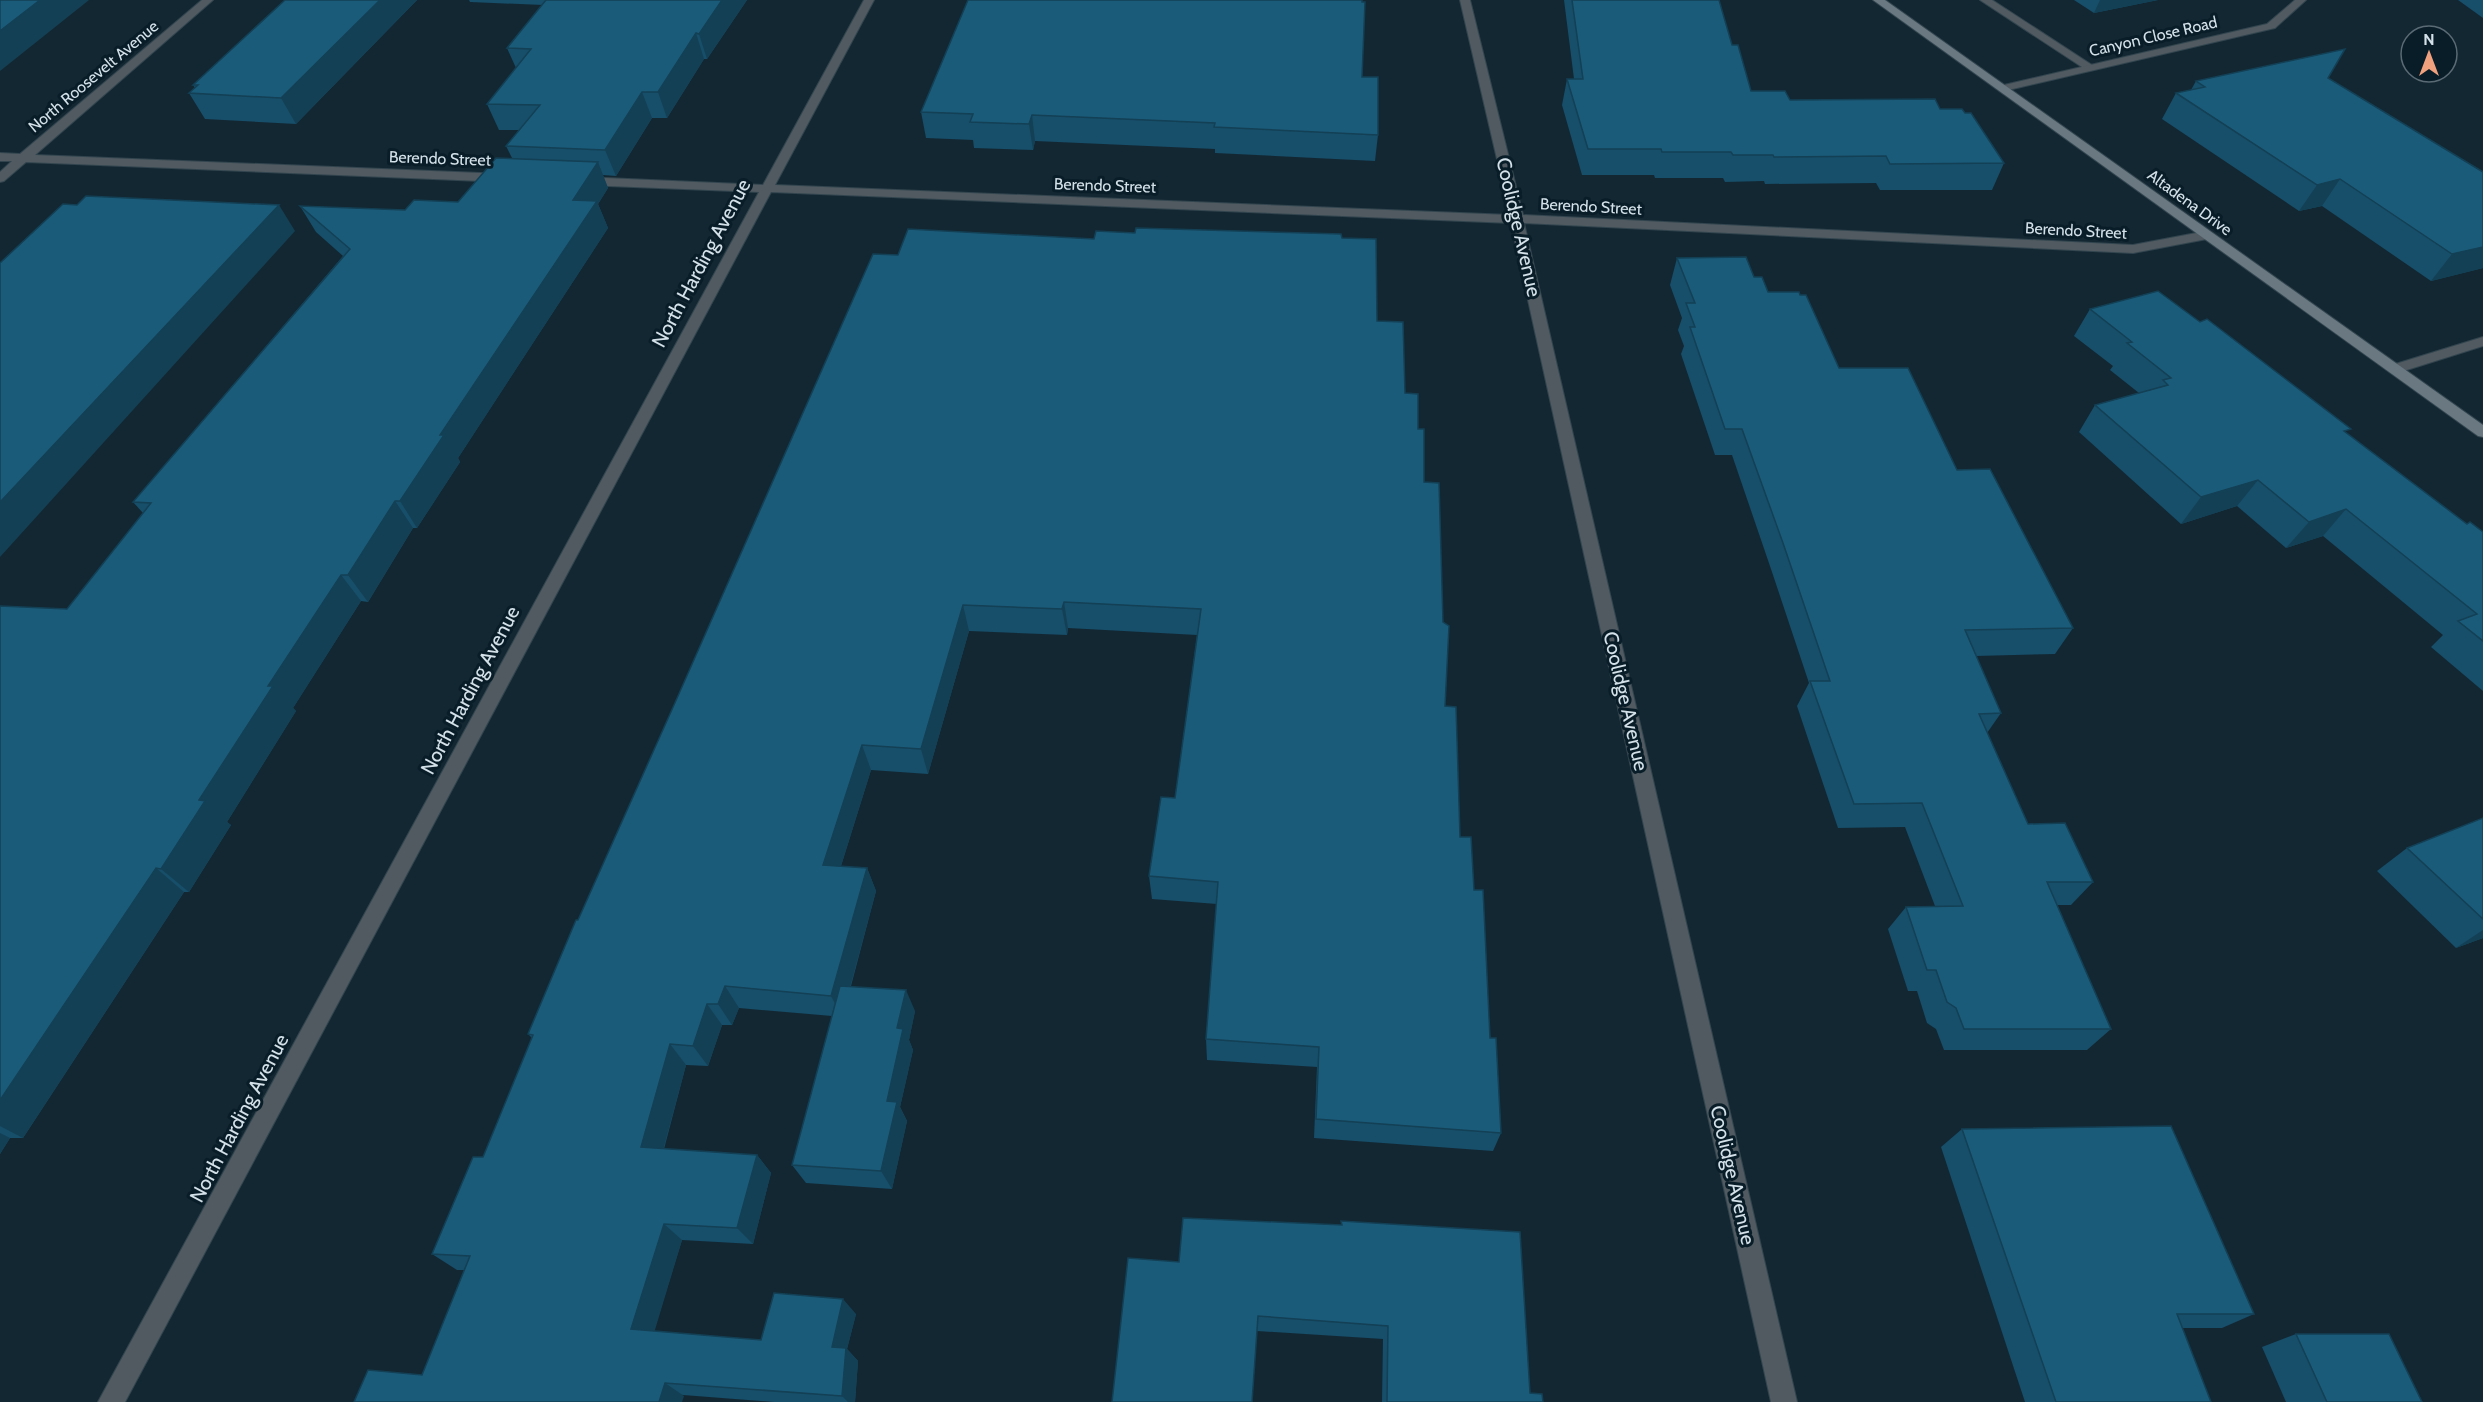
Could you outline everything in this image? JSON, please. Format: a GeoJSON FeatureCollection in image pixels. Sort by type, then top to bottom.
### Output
{"type":"FeatureCollection","features":[{"type":"Feature","properties":{"kind":"main road","name":"Altadena Drive"},"geometry":{"type":"LineString","coordinates":[[1878,0],[2483,432]]}},
{"type":"Feature","properties":{"kind":"street","name":"North Roosevelt Avenue"},"geometry":{"type":"LineString","coordinates":[[0,178],[208,0]]}},
{"type":"Feature","properties":{"kind":"street","name":"North Harding Avenue"},"geometry":{"type":"LineString","coordinates":[[111,1402],[869,0]]}},
{"type":"Feature","properties":{"kind":"street","name":"Coolidge Avenue"},"geometry":{"type":"LineString","coordinates":[[1466,0],[1784,1402]]}},
{"type":"Feature","properties":{"kind":"street"},"geometry":{"type":"LineString","coordinates":[[1985,0],[2089,67]]}},
{"type":"Feature","properties":{"kind":"street","name":"Canyon Close Road"},"geometry":{"type":"LineString","coordinates":[[2004,88],[2271,26],[2301,0]]}},
{"type":"Feature","properties":{"kind":"street","name":"Berendo Street"},"geometry":{"type":"LineString","coordinates":[[0,157],[514,178]]}},
{"type":"Feature","properties":{"kind":"street","name":"Berendo Street"},"geometry":{"type":"LineString","coordinates":[[573,180],[1517,219],[2133,249],[2207,235]]}},
{"type":"Feature","properties":{"kind":"street"},"geometry":{"type":"LineString","coordinates":[[2394,369],[2483,341]]}},
{"type":"Feature","properties":{"kind":"building"},"geometry":{"type":"Polygon","coordinates":[[[0,0],[40,0],[0,31],[0,0]]]}},
{"type":"Feature","properties":{"kind":"building"},"geometry":{"type":"Polygon","coordinates":[[[285,0],[380,0],[281,98],[189,93],[198,85],[193,85],[285,0]]]}},
{"type":"Feature","properties":{"kind":"building"},"geometry":{"type":"Polygon","coordinates":[[[546,0],[722,0],[699,34],[696,33],[658,92],[642,92],[605,150],[506,146],[540,105],[487,104],[531,49],[507,48],[546,0]]]}},
{"type":"Feature","properties":{"kind":"building"},"geometry":{"type":"Polygon","coordinates":[[[968,0],[1362,0],[1365,2],[1362,77],[1378,77],[1378,135],[1214,127],[1215,123],[1032,115],[1029,124],[970,122],[973,114],[921,112],[968,0]]]}},
{"type":"Feature","properties":{"kind":"building"},"geometry":{"type":"Polygon","coordinates":[[[1572,0],[1719,0],[1732,45],[1738,45],[1751,91],[1785,91],[1790,100],[1935,99],[1940,109],[1962,109],[1965,113],[1971,113],[2004,163],[1890,164],[1886,156],[1774,157],[1773,155],[1733,155],[1731,152],[1588,149],[1567,79],[1583,79],[1572,0]]]}},
{"type":"Feature","properties":{"kind":"building"},"geometry":{"type":"Polygon","coordinates":[[[2345,49],[2328,78],[2483,172],[2483,247],[2452,254],[2340,179],[2317,185],[2176,93],[2205,87],[2196,81],[2345,49]]]}},
{"type":"Feature","properties":{"kind":"building"},"geometry":{"type":"Polygon","coordinates":[[[496,158],[598,162],[573,200],[597,201],[440,435],[444,435],[400,501],[395,501],[348,575],[341,575],[268,686],[273,686],[199,800],[205,801],[161,869],[156,868],[0,1100],[0,606],[67,609],[151,503],[133,502],[350,249],[300,206],[405,210],[414,200],[458,202],[496,158]]]}},
{"type":"Feature","properties":{"kind":"building"},"geometry":{"type":"Polygon","coordinates":[[[86,196],[279,205],[0,502],[0,263],[63,204],[77,205],[86,196]]]}},
{"type":"Feature","properties":{"kind":"building"},"geometry":{"type":"Polygon","coordinates":[[[1136,228],[1341,234],[1342,238],[1376,239],[1377,321],[1403,322],[1405,393],[1418,394],[1418,429],[1424,429],[1424,482],[1439,483],[1443,622],[1449,626],[1445,706],[1456,707],[1460,837],[1471,837],[1474,890],[1483,890],[1490,1038],[1496,1038],[1501,1133],[1316,1119],[1319,1047],[1206,1039],[1218,882],[1149,876],[1161,797],[1175,798],[1201,609],[1064,602],[1062,609],[963,605],[921,749],[862,745],[823,865],[867,868],[831,996],[725,986],[718,1004],[707,1004],[693,1046],[670,1044],[641,1147],[757,1155],[737,1228],[664,1224],[631,1329],[761,1340],[774,1293],[843,1299],[832,1347],[846,1348],[842,1396],[665,1383],[659,1402],[354,1402],[368,1370],[422,1375],[470,1256],[432,1254],[473,1157],[483,1157],[533,1035],[528,1034],[576,920],[578,920],[674,705],[873,254],[898,255],[908,229],[1094,239],[1096,231],[1135,233],[1136,228]]]}},
{"type":"Feature","properties":{"kind":"building"},"geometry":{"type":"Polygon","coordinates":[[[1746,257],[1754,277],[1762,277],[1768,292],[1799,292],[1800,295],[1806,295],[1839,368],[1908,368],[1957,470],[1990,469],[2073,628],[1965,630],[2001,713],[1979,714],[2028,824],[2065,823],[2093,882],[2047,882],[2111,1029],[1964,1029],[1956,1008],[1947,1002],[1936,970],[1927,970],[1906,907],[1963,906],[1922,803],[1854,804],[1810,681],[1830,681],[1783,543],[1742,429],[1725,429],[1690,327],[1695,327],[1686,303],[1695,303],[1677,258],[1746,257]]]}},
{"type":"Feature","properties":{"kind":"building"},"geometry":{"type":"Polygon","coordinates":[[[2158,291],[2200,322],[2207,319],[2351,429],[2344,431],[2467,524],[2470,522],[2483,532],[2483,641],[2458,621],[2477,614],[2346,509],[2309,522],[2258,480],[2201,497],[2095,405],[2168,385],[2163,380],[2171,378],[2127,343],[2132,342],[2090,309],[2158,291]]]}},
{"type":"Feature","properties":{"kind":"building"},"geometry":{"type":"Polygon","coordinates":[[[2483,818],[2483,919],[2407,848],[2483,818]]]}},
{"type":"Feature","properties":{"kind":"building"},"geometry":{"type":"Polygon","coordinates":[[[840,986],[906,990],[897,1028],[903,1029],[887,1101],[897,1102],[881,1171],[792,1165],[840,986]]]}},
{"type":"Feature","properties":{"kind":"building"},"geometry":{"type":"Polygon","coordinates":[[[2171,1126],[2254,1314],[2177,1314],[2211,1402],[2056,1402],[1962,1129],[2171,1126]]]}},
{"type":"Feature","properties":{"kind":"building"},"geometry":{"type":"Polygon","coordinates":[[[1183,1218],[1342,1225],[1341,1221],[1520,1232],[1530,1393],[1542,1394],[1543,1402],[1387,1402],[1388,1326],[1258,1316],[1252,1402],[1112,1402],[1128,1258],[1179,1262],[1183,1218]]]}},
{"type":"Feature","properties":{"kind":"building"},"geometry":{"type":"Polygon","coordinates":[[[2296,1334],[2389,1334],[2422,1402],[2327,1402],[2296,1334]]]}}]}
